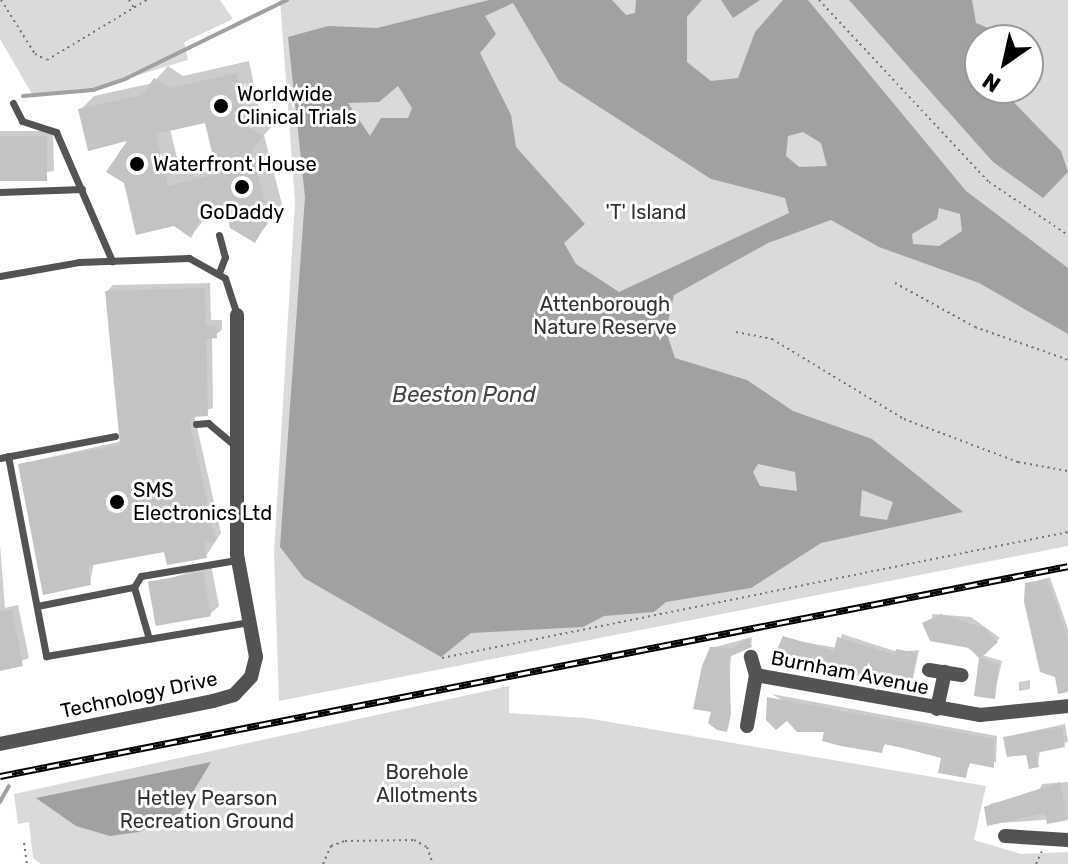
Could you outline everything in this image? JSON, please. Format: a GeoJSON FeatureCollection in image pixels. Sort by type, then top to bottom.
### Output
{"type":"FeatureCollection","features":[{"type":"Feature","properties":{"kind":"street","name":"Technology Drive"},"geometry":{"type":"LineString","coordinates":[[0,744],[234,695],[254,668],[237,560],[242,453],[237,315]]}},
{"type":"Feature","properties":{"kind":"street","name":"Burnham Avenue"},"geometry":{"type":"LineString","coordinates":[[747,726],[756,675],[751,657]]}},
{"type":"Feature","properties":{"kind":"street","name":"Burnham Avenue"},"geometry":{"type":"LineString","coordinates":[[929,670],[962,675]]}},
{"type":"Feature","properties":{"kind":"street","name":"Burnham Avenue"},"geometry":{"type":"LineString","coordinates":[[937,709],[945,672]]}},
{"type":"Feature","properties":{"kind":"street","name":"Burnham Avenue"},"geometry":{"type":"LineString","coordinates":[[756,675],[937,709],[1007,717],[1068,706]]}},
{"type":"Feature","properties":{"kind":"street"},"geometry":{"type":"LineString","coordinates":[[1005,836],[1044,843],[1068,840]]}},
{"type":"Feature","properties":{"kind":"lane"},"geometry":{"type":"LineString","coordinates":[[13,103],[22,121],[56,132],[112,261]]}},
{"type":"Feature","properties":{"kind":"lane"},"geometry":{"type":"LineString","coordinates":[[0,192],[82,189]]}},
{"type":"Feature","properties":{"kind":"lane"},"geometry":{"type":"LineString","coordinates":[[219,235],[225,257],[219,273]]}},
{"type":"Feature","properties":{"kind":"lane"},"geometry":{"type":"LineString","coordinates":[[0,276],[112,261],[189,258],[219,273],[232,288],[237,315]]}},
{"type":"Feature","properties":{"kind":"lane"},"geometry":{"type":"LineString","coordinates":[[196,424],[208,423],[242,453]]}},
{"type":"Feature","properties":{"kind":"lane"},"geometry":{"type":"LineString","coordinates":[[115,436],[4,457],[46,656],[249,622]]}},
{"type":"Feature","properties":{"kind":"lane"},"geometry":{"type":"LineString","coordinates":[[37,606],[134,587],[141,576],[237,560]]}},
{"type":"Feature","properties":{"kind":"lane"},"geometry":{"type":"LineString","coordinates":[[134,587],[149,639]]}},
{"type":"Feature","properties":{"kind":"path"},"geometry":{"type":"LineString","coordinates":[[1,0],[35,54],[47,60],[147,0]]}},
{"type":"Feature","properties":{"kind":"path"},"geometry":{"type":"LineString","coordinates":[[129,0],[134,9]]}},
{"type":"Feature","properties":{"kind":"path"},"geometry":{"type":"LineString","coordinates":[[819,0],[989,182],[1068,235]]}},
{"type":"Feature","properties":{"kind":"path"},"geometry":{"type":"LineString","coordinates":[[895,283],[975,327],[1068,360]]}},
{"type":"Feature","properties":{"kind":"path"},"geometry":{"type":"LineString","coordinates":[[736,332],[772,339],[904,419],[1018,462],[1068,471]]}},
{"type":"Feature","properties":{"kind":"path"},"geometry":{"type":"LineString","coordinates":[[442,658],[1068,532]]}},
{"type":"Feature","properties":{"kind":"path"},"geometry":{"type":"LineString","coordinates":[[323,864],[331,846],[345,841],[414,840],[427,847],[433,864]]}},
{"type":"Feature","properties":{"kind":"path"},"geometry":{"type":"LineString","coordinates":[[24,843],[27,864]]}},
{"type":"Feature","properties":{"kind":"path"},"geometry":{"type":"LineString","coordinates":[[1036,864],[1044,843]]}},
{"type":"Feature","properties":{"kind":"green space"},"geometry":{"type":"Polygon","coordinates":[[[0,0],[220,0],[233,19],[184,42],[188,60],[92,89],[32,94],[0,39],[0,0]]]}},
{"type":"Feature","properties":{"kind":"green space","name":"Beeston Pond"},"geometry":{"type":"Polygon","coordinates":[[[280,0],[1068,0],[1068,546],[279,701],[274,553],[295,201],[280,0]]]}},
{"type":"Feature","properties":{"kind":"green space"},"geometry":{"type":"Polygon","coordinates":[[[509,686],[509,713],[586,718],[986,786],[974,840],[1021,854],[1068,852],[1068,864],[41,864],[33,858],[29,822],[18,824],[14,794],[509,686]]]}},
{"type":"Feature","properties":{"kind":"water","name":"Beeston Pond"},"geometry":{"type":"Polygon","coordinates":[[[489,0],[612,0],[626,15],[635,13],[636,0],[702,0],[687,17],[687,62],[711,81],[738,78],[755,32],[783,0],[808,0],[966,191],[1068,268],[1068,334],[979,283],[879,247],[831,220],[768,243],[674,295],[666,331],[675,358],[747,380],[793,411],[872,439],[963,512],[821,543],[751,588],[666,602],[654,612],[604,616],[583,627],[471,633],[441,657],[304,578],[280,547],[305,197],[288,37],[328,26],[377,28],[489,0]],[[513,3],[485,16],[496,34],[480,53],[511,115],[516,147],[585,224],[564,243],[576,264],[619,292],[789,213],[785,198],[711,179],[559,81],[513,3]],[[398,86],[379,102],[348,103],[370,136],[381,118],[408,118],[412,108],[398,86]],[[803,132],[788,136],[786,156],[799,167],[827,166],[821,143],[803,132]],[[939,208],[937,219],[912,234],[913,244],[939,246],[962,231],[960,214],[939,208]],[[758,464],[753,472],[760,486],[797,491],[795,472],[758,464]],[[862,490],[860,516],[887,520],[893,502],[862,490]]]}},
{"type":"Feature","properties":{"kind":"water"},"geometry":{"type":"Polygon","coordinates":[[[721,0],[760,0],[733,18],[721,0]]]}},
{"type":"Feature","properties":{"kind":"water"},"geometry":{"type":"Polygon","coordinates":[[[849,0],[972,0],[978,24],[964,24],[964,104],[1015,104],[1061,151],[1068,172],[1043,198],[993,162],[849,0]]]}},
{"type":"Feature","properties":{"kind":"water"},"geometry":{"type":"Polygon","coordinates":[[[211,762],[178,817],[139,832],[110,836],[76,826],[36,798],[211,762]]]}},
{"type":"Feature","properties":{"kind":"building","name":"Waterfront House"},"geometry":{"type":"Polygon","coordinates":[[[237,73],[247,127],[264,136],[252,150],[269,218],[255,243],[230,228],[227,213],[200,220],[191,238],[174,226],[136,235],[124,183],[106,172],[127,141],[88,151],[78,109],[142,95],[154,78],[170,88],[237,73]],[[205,123],[156,134],[168,186],[217,174],[205,123]]]}},
{"type":"Feature","properties":{"kind":"building"},"geometry":{"type":"Polygon","coordinates":[[[0,136],[47,136],[47,181],[0,181],[0,136]]]}},
{"type":"Feature","properties":{"kind":"building","name":"SMS Electronics Ltd"},"geometry":{"type":"Polygon","coordinates":[[[205,288],[206,326],[216,325],[217,338],[206,339],[208,416],[192,417],[190,424],[216,541],[204,543],[207,558],[167,565],[164,552],[88,566],[91,585],[43,595],[18,464],[120,445],[105,291],[205,288]]]}},
{"type":"Feature","properties":{"kind":"building"},"geometry":{"type":"Polygon","coordinates":[[[203,572],[211,616],[156,626],[148,582],[203,572]]]}},
{"type":"Feature","properties":{"kind":"building"},"geometry":{"type":"Polygon","coordinates":[[[1047,579],[1068,638],[1068,692],[1058,694],[1055,677],[1040,672],[1024,602],[1025,583],[1047,579]]]}},
{"type":"Feature","properties":{"kind":"building"},"geometry":{"type":"Polygon","coordinates":[[[12,610],[23,666],[0,671],[0,612],[12,610]]]}},
{"type":"Feature","properties":{"kind":"building"},"geometry":{"type":"Polygon","coordinates":[[[941,614],[984,628],[998,642],[981,658],[999,664],[995,699],[974,696],[979,658],[969,648],[930,641],[922,623],[941,614]]]}},
{"type":"Feature","properties":{"kind":"building"},"geometry":{"type":"Polygon","coordinates":[[[783,636],[834,651],[837,637],[895,655],[896,649],[917,653],[910,685],[872,672],[870,678],[773,659],[783,636]]]}},
{"type":"Feature","properties":{"kind":"building"},"geometry":{"type":"Polygon","coordinates":[[[749,638],[752,647],[729,657],[731,714],[727,732],[717,730],[708,723],[711,712],[693,709],[702,666],[710,647],[732,648],[749,638]]]}},
{"type":"Feature","properties":{"kind":"building"},"geometry":{"type":"Polygon","coordinates":[[[767,697],[994,739],[994,768],[969,763],[966,778],[938,773],[941,758],[903,748],[884,744],[882,753],[841,746],[822,741],[824,732],[797,732],[787,721],[776,730],[766,720],[767,697]]]}},
{"type":"Feature","properties":{"kind":"building"},"geometry":{"type":"Polygon","coordinates":[[[1062,727],[1065,747],[1036,753],[1039,767],[1029,769],[1026,755],[1007,757],[1003,737],[1062,727]]]}},
{"type":"Feature","properties":{"kind":"building"},"geometry":{"type":"Polygon","coordinates":[[[1060,782],[1068,820],[1047,824],[1045,813],[987,826],[984,807],[1060,782]]]}},
{"type":"Feature","properties":{"kind":"waterway"},"geometry":{"type":"LineString","coordinates":[[23,96],[93,90],[127,78],[287,0]]}},
{"type":"Feature","properties":{"kind":"waterway"},"geometry":{"type":"LineString","coordinates":[[0,802],[9,786]]}},
{"type":"Feature","properties":{"kind":"railway"},"geometry":{"type":"LineString","coordinates":[[0,776],[1068,566]]}},
{"type":"Feature","properties":{"kind":"place","name":"Worldwide Clinical Trials"},"geometry":{"type":"Point","coordinates":[221,106]}},
{"type":"Feature","properties":{"kind":"place","name":"Waterfront House"},"geometry":{"type":"Point","coordinates":[137,164]}},
{"type":"Feature","properties":{"kind":"place","name":"GoDaddy"},"geometry":{"type":"Point","coordinates":[242,187]}},
{"type":"Feature","properties":{"kind":"place","name":"SMS Electronics Ltd"},"geometry":{"type":"Point","coordinates":[117,502]}},
{"type":"Feature","properties":{"kind":"park label","name":"'T' Island"},"geometry":{"type":"Point","coordinates":[646,212]}},
{"type":"Feature","properties":{"kind":"park label","name":"Attenborough Nature Reserve"},"geometry":{"type":"Point","coordinates":[605,316]}},
{"type":"Feature","properties":{"kind":"park label","name":"Borehole Allotments"},"geometry":{"type":"Point","coordinates":[427,784]}},
{"type":"Feature","properties":{"kind":"park label","name":"Hetley Pearson Recreation Ground"},"geometry":{"type":"Point","coordinates":[207,810]}}]}
